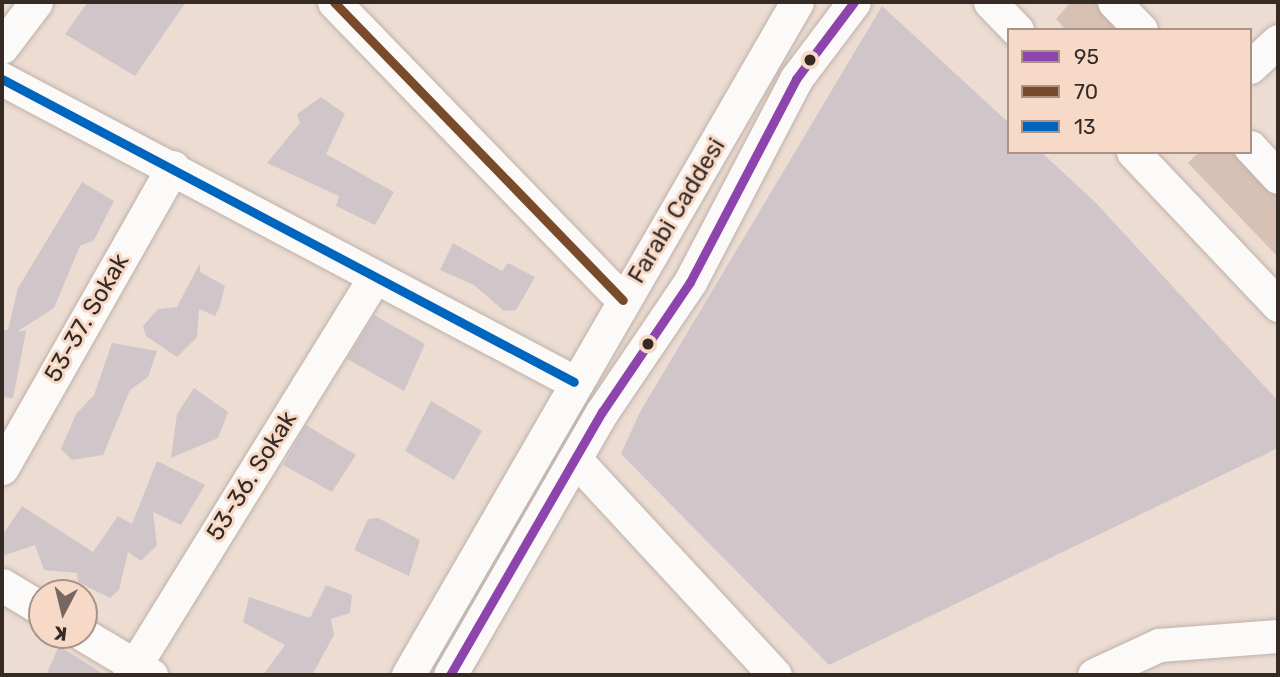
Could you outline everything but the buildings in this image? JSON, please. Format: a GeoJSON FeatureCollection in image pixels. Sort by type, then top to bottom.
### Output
{"type":"FeatureCollection","features":[{"type":"Feature","properties":{"kind":"street"},"geometry":{"type":"LineString","coordinates":[[2,47],[36,2]]}},
{"type":"Feature","properties":{"kind":"street"},"geometry":{"type":"LineString","coordinates":[[334,2],[623,300]]}},
{"type":"Feature","properties":{"kind":"street","name":"Farabi Caddesi"},"geometry":{"type":"LineString","coordinates":[[408,675],[574,382],[797,2]]}},
{"type":"Feature","properties":{"kind":"street","name":"Farabi Caddesi"},"geometry":{"type":"LineString","coordinates":[[450,675],[575,460],[690,282],[796,79],[855,2]]}},
{"type":"Feature","properties":{"kind":"street"},"geometry":{"type":"LineString","coordinates":[[990,2],[1015,28]]}},
{"type":"Feature","properties":{"kind":"street"},"geometry":{"type":"LineString","coordinates":[[1114,2],[1138,28]]}},
{"type":"Feature","properties":{"kind":"street"},"geometry":{"type":"LineString","coordinates":[[1252,65],[1278,41]]}},
{"type":"Feature","properties":{"kind":"street"},"geometry":{"type":"LineString","coordinates":[[2,79],[173,167],[574,382]]}},
{"type":"Feature","properties":{"kind":"street"},"geometry":{"type":"LineString","coordinates":[[1252,149],[1278,177]]}},
{"type":"Feature","properties":{"kind":"street"},"geometry":{"type":"LineString","coordinates":[[1135,154],[1278,305]]}},
{"type":"Feature","properties":{"kind":"street","name":"53-37. Sokak"},"geometry":{"type":"LineString","coordinates":[[2,468],[173,167]]}},
{"type":"Feature","properties":{"kind":"street","name":"53-36. Sokak"},"geometry":{"type":"LineString","coordinates":[[138,672],[375,277]]}},
{"type":"Feature","properties":{"kind":"street"},"geometry":{"type":"LineString","coordinates":[[575,460],[775,675]]}},
{"type":"Feature","properties":{"kind":"street"},"geometry":{"type":"LineString","coordinates":[[2,585],[28,601]]}},
{"type":"Feature","properties":{"kind":"street"},"geometry":{"type":"LineString","coordinates":[[1094,675],[1159,645],[1278,636]]}},
{"type":"Feature","properties":{"kind":"street"},"geometry":{"type":"LineString","coordinates":[[98,645],[138,672]]}},
{"type":"Feature","properties":{"kind":"shaded area"},"geometry":{"type":"Polygon","coordinates":[[[1071,2],[1095,2],[1120,28],[1064,28],[1056,19],[1071,2]]]}},
{"type":"Feature","properties":{"kind":"shaded area"},"geometry":{"type":"Polygon","coordinates":[[[1197,154],[1240,154],[1278,194],[1278,257],[1188,163],[1197,154]]]}},
{"type":"Feature","properties":{"kind":"transit line","name":"70"},"geometry":{"type":"LineString","coordinates":[[334,2],[623,300]]}},
{"type":"Feature","properties":{"kind":"transit line","name":"95"},"geometry":{"type":"LineString","coordinates":[[450,675],[602,412],[690,282],[796,79],[854,2]]}},
{"type":"Feature","properties":{"kind":"transit line","name":"13"},"geometry":{"type":"LineString","coordinates":[[2,79],[574,382]]}}]}
